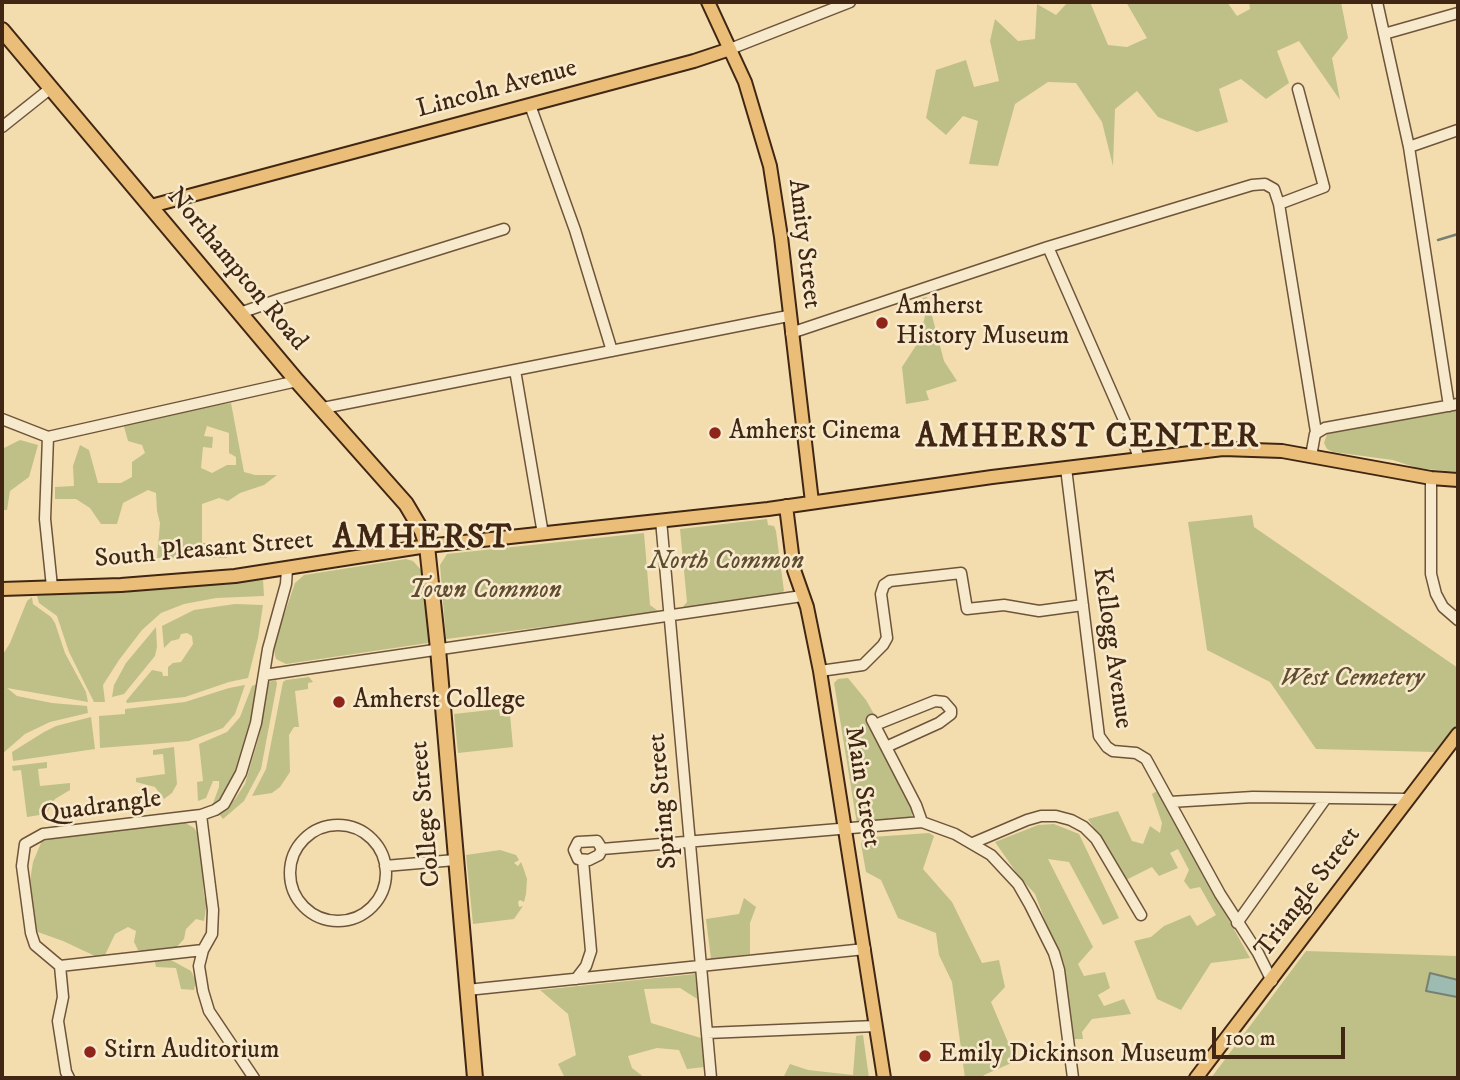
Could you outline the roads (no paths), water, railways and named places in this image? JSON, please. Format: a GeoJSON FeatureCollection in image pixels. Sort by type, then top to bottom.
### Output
{"type":"FeatureCollection","features":[{"type":"Feature","properties":{"kind":"highway","name":"Northampton Road"},"geometry":{"type":"LineString","coordinates":[[2,30],[297,381],[406,504],[414,515],[427,545]]}},
{"type":"Feature","properties":{"kind":"highway","name":"College Street"},"geometry":{"type":"LineString","coordinates":[[427,545],[475,1078]]}},
{"type":"Feature","properties":{"kind":"main road","name":"Amity Street"},"geometry":{"type":"LineString","coordinates":[[708,2],[745,82],[770,166],[781,237],[788,316],[812,502]]}},
{"type":"Feature","properties":{"kind":"main road","name":"Lincoln Avenue"},"geometry":{"type":"LineString","coordinates":[[151,206],[694,61],[730,48]]}},
{"type":"Feature","properties":{"kind":"main road","name":"South Pleasant Street"},"geometry":{"type":"LineString","coordinates":[[2,589],[121,585],[234,576],[427,545],[786,506],[1066,468],[1240,448],[1274,450],[1431,478],[1458,480]]}},
{"type":"Feature","properties":{"kind":"main road","name":"Main Street"},"geometry":{"type":"LineString","coordinates":[[786,506],[794,569],[807,607],[820,671],[884,1078]]}},
{"type":"Feature","properties":{"kind":"main road","name":"Triangle Street"},"geometry":{"type":"LineString","coordinates":[[1196,1078],[1458,734]]}},
{"type":"Feature","properties":{"kind":"street","name":"Lincoln Avenue"},"geometry":{"type":"LineString","coordinates":[[730,48],[850,2]]}},
{"type":"Feature","properties":{"kind":"street"},"geometry":{"type":"LineString","coordinates":[[1316,432],[1325,428],[1454,405],[1409,147],[1377,2]]}},
{"type":"Feature","properties":{"kind":"street"},"geometry":{"type":"LineString","coordinates":[[1384,34],[1458,13]]}},
{"type":"Feature","properties":{"kind":"street"},"geometry":{"type":"LineString","coordinates":[[2,127],[51,88]]}},
{"type":"Feature","properties":{"kind":"street"},"geometry":{"type":"LineString","coordinates":[[1279,204],[1324,187],[1298,89]]}},
{"type":"Feature","properties":{"kind":"street"},"geometry":{"type":"LineString","coordinates":[[530,105],[575,230],[611,351]]}},
{"type":"Feature","properties":{"kind":"street"},"geometry":{"type":"LineString","coordinates":[[1409,147],[1458,130]]}},
{"type":"Feature","properties":{"kind":"street"},"geometry":{"type":"LineString","coordinates":[[791,333],[1048,247],[1252,185],[1269,185],[1276,193],[1279,204],[1316,432],[1311,456]]}},
{"type":"Feature","properties":{"kind":"street"},"geometry":{"type":"LineString","coordinates":[[240,313],[504,229]]}},
{"type":"Feature","properties":{"kind":"street"},"geometry":{"type":"LineString","coordinates":[[1048,247],[1139,459]]}},
{"type":"Feature","properties":{"kind":"street"},"geometry":{"type":"LineString","coordinates":[[323,408],[788,316]]}},
{"type":"Feature","properties":{"kind":"street"},"geometry":{"type":"LineString","coordinates":[[515,370],[543,534]]}},
{"type":"Feature","properties":{"kind":"street"},"geometry":{"type":"LineString","coordinates":[[2,419],[48,437],[297,381]]}},
{"type":"Feature","properties":{"kind":"street"},"geometry":{"type":"LineString","coordinates":[[48,437],[45,519],[52,587]]}},
{"type":"Feature","properties":{"kind":"street","name":"Kellogg Avenue"},"geometry":{"type":"LineString","coordinates":[[1066,468],[1099,736],[1113,751],[1136,753],[1146,759],[1272,981]]}},
{"type":"Feature","properties":{"kind":"street"},"geometry":{"type":"LineString","coordinates":[[1431,478],[1432,577],[1443,607],[1458,620]]}},
{"type":"Feature","properties":{"kind":"street","name":"Spring Street"},"geometry":{"type":"LineString","coordinates":[[661,520],[711,1078]]}},
{"type":"Feature","properties":{"kind":"street"},"geometry":{"type":"LineString","coordinates":[[201,815],[224,804],[241,774],[256,723],[272,631],[286,584],[287,569]]}},
{"type":"Feature","properties":{"kind":"street"},"geometry":{"type":"LineString","coordinates":[[820,671],[863,665],[883,645],[887,638],[881,594],[884,585],[890,581],[961,573],[967,609],[1004,605],[1039,611],[1083,606]]}},
{"type":"Feature","properties":{"kind":"street"},"geometry":{"type":"LineString","coordinates":[[264,674],[802,596]]}},
{"type":"Feature","properties":{"kind":"street"},"geometry":{"type":"LineString","coordinates":[[886,747],[939,723],[951,714],[951,710],[944,702],[935,701],[874,722],[886,747],[916,805],[922,822]]}},
{"type":"Feature","properties":{"kind":"street"},"geometry":{"type":"LineString","coordinates":[[1170,802],[1253,797],[1408,799]]}},
{"type":"Feature","properties":{"kind":"street"},"geometry":{"type":"LineString","coordinates":[[1237,923],[1326,798]]}},
{"type":"Feature","properties":{"kind":"street","name":"Quadrangle"},"geometry":{"type":"LineString","coordinates":[[60,966],[35,945],[31,933],[22,866],[25,844],[43,834],[201,815],[213,910],[212,934],[203,950],[199,966],[209,1011],[253,1076]]}},
{"type":"Feature","properties":{"kind":"street"},"geometry":{"type":"LineString","coordinates":[[973,843],[1041,816],[1071,820],[1096,838],[1141,915]]}},
{"type":"Feature","properties":{"kind":"street"},"geometry":{"type":"LineString","coordinates":[[602,849],[922,822],[973,843],[991,855],[1017,884],[1044,929],[1054,953],[1062,986],[1073,1078]]}},
{"type":"Feature","properties":{"kind":"street"},"geometry":{"type":"LineString","coordinates":[[324,827],[351,827],[363,833],[374,842],[385,866],[381,893],[364,914],[352,919],[325,920],[312,914],[294,894],[290,881],[290,867],[301,842],[324,827]]}},
{"type":"Feature","properties":{"kind":"street"},"geometry":{"type":"LineString","coordinates":[[597,841],[602,849],[596,858],[583,860],[578,859],[574,850],[578,842],[597,841]]}},
{"type":"Feature","properties":{"kind":"street"},"geometry":{"type":"LineString","coordinates":[[385,866],[455,860]]}},
{"type":"Feature","properties":{"kind":"street"},"geometry":{"type":"LineString","coordinates":[[576,979],[591,954],[583,860]]}},
{"type":"Feature","properties":{"kind":"street"},"geometry":{"type":"LineString","coordinates":[[467,990],[864,949]]}},
{"type":"Feature","properties":{"kind":"street"},"geometry":{"type":"LineString","coordinates":[[69,1078],[58,1021],[63,997],[60,966],[203,950]]}},
{"type":"Feature","properties":{"kind":"street"},"geometry":{"type":"LineString","coordinates":[[707,1032],[876,1026]]}},
{"type":"Feature","properties":{"kind":"water"},"geometry":{"type":"Polygon","coordinates":[[[1430,973],[1458,980],[1457,997],[1426,991],[1430,973]]]}},
{"type":"Feature","properties":{"kind":"waterway"},"geometry":{"type":"LineString","coordinates":[[1438,240],[1458,234]]}},
{"type":"Feature","properties":{"kind":"place","name":"Amherst History Museum"},"geometry":{"type":"Point","coordinates":[882,323]}},
{"type":"Feature","properties":{"kind":"place","name":"Amherst Cinema"},"geometry":{"type":"Point","coordinates":[715,433]}},
{"type":"Feature","properties":{"kind":"place","name":"Amherst College"},"geometry":{"type":"Point","coordinates":[339,702]}},
{"type":"Feature","properties":{"kind":"place","name":"Stirn Auditorium"},"geometry":{"type":"Point","coordinates":[90,1052]}},
{"type":"Feature","properties":{"kind":"place","name":"Emily Dickinson Museum"},"geometry":{"type":"Point","coordinates":[925,1056]}},
{"type":"Feature","properties":{"kind":"district","name":"AMHERST CENTER"},"geometry":{"type":"Point","coordinates":[1088,439]}},
{"type":"Feature","properties":{"kind":"district","name":"AMHERST"},"geometry":{"type":"Point","coordinates":[423,540]}},
{"type":"Feature","properties":{"kind":"park label","name":"North Common"},"geometry":{"type":"Point","coordinates":[726,563]}},
{"type":"Feature","properties":{"kind":"park label","name":"Town Common"},"geometry":{"type":"Point","coordinates":[485,592]}},
{"type":"Feature","properties":{"kind":"park label","name":"West Cemetery"},"geometry":{"type":"Point","coordinates":[1352,680]}}]}
